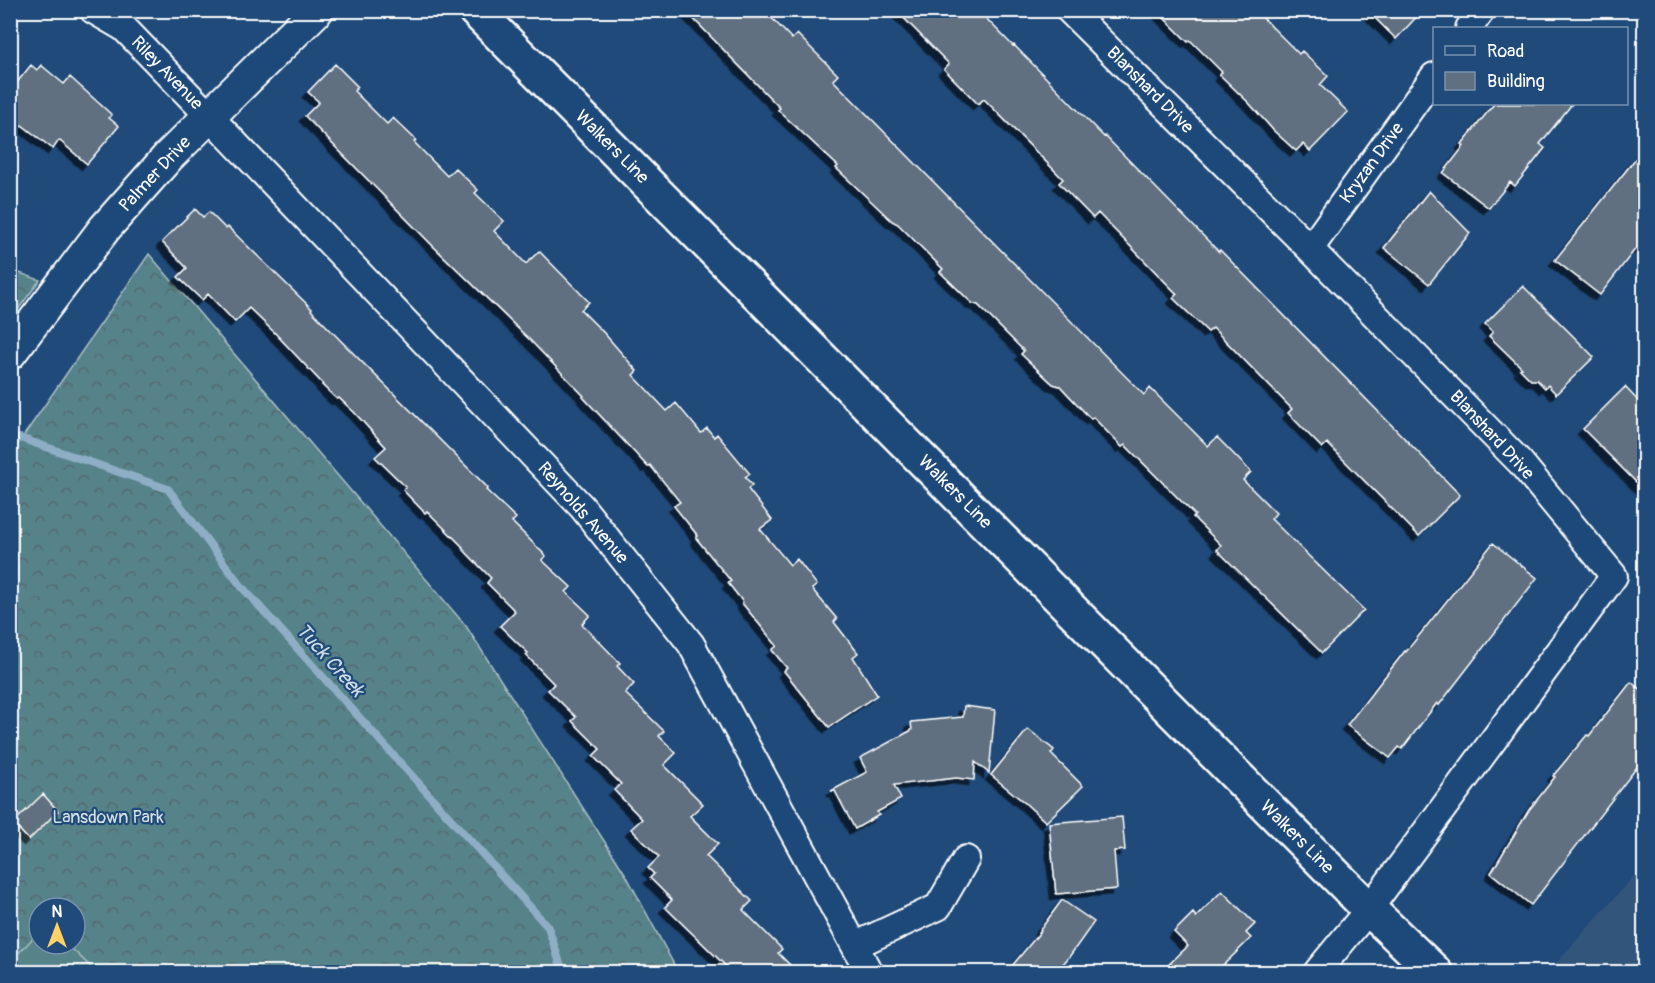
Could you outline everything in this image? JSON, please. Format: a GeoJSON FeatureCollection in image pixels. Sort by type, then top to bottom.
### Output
{"type":"FeatureCollection","features":[{"type":"Feature","properties":{"kind":"main road","name":"Walkers Line"},"geometry":{"type":"LineString","coordinates":[[475,10],[1369,909],[1436,972]]}},
{"type":"Feature","properties":{"kind":"street","name":"Riley Avenue"},"geometry":{"type":"LineString","coordinates":[[93,10],[124,28],[210,117]]}},
{"type":"Feature","properties":{"kind":"street","name":"Palmer Drive"},"geometry":{"type":"LineString","coordinates":[[10,353],[105,228],[168,157],[316,10]]}},
{"type":"Feature","properties":{"kind":"street","name":"Blanshard Drive"},"geometry":{"type":"LineString","coordinates":[[1069,10],[1520,462],[1614,576],[1369,909]]}},
{"type":"Feature","properties":{"kind":"street"},"geometry":{"type":"LineString","coordinates":[[1470,27],[1482,10]]}},
{"type":"Feature","properties":{"kind":"street","name":"Kryzan Drive"},"geometry":{"type":"LineString","coordinates":[[1310,249],[1433,77]]}},
{"type":"Feature","properties":{"kind":"street","name":"Reynolds Avenue"},"geometry":{"type":"LineString","coordinates":[[210,117],[582,507],[691,644],[869,972]]}},
{"type":"Feature","properties":{"kind":"street"},"geometry":{"type":"LineString","coordinates":[[856,945],[938,907],[966,859]]}},
{"type":"Feature","properties":{"kind":"street"},"geometry":{"type":"LineString","coordinates":[[1317,972],[1369,909]]}},
{"type":"Feature","properties":{"kind":"shaded area"},"geometry":{"type":"Polygon","coordinates":[[[1644,865],[1644,972],[1548,972],[1644,865]]]}},
{"type":"Feature","properties":{"kind":"green space","name":"Lansdown Park"},"geometry":{"type":"Polygon","coordinates":[[[149,254],[466,626],[626,875],[678,972],[11,972],[11,454],[149,254]]]}},
{"type":"Feature","properties":{"kind":"green space"},"geometry":{"type":"Polygon","coordinates":[[[10,270],[40,280],[11,319],[10,270]]]}},
{"type":"Feature","properties":{"kind":"green space"},"geometry":{"type":"Polygon","coordinates":[[[27,944],[27,956],[79,956],[96,972],[11,972],[11,961],[27,944]]]}},
{"type":"Feature","properties":{"kind":"building"},"geometry":{"type":"Polygon","coordinates":[[[685,10],[764,10],[792,39],[797,34],[838,75],[833,80],[1144,395],[1150,388],[1208,446],[1217,437],[1251,472],[1243,480],[1276,513],[1271,519],[1364,610],[1322,653],[1217,550],[1221,545],[1193,517],[1195,515],[1125,445],[1122,447],[1060,386],[1053,384],[1021,354],[1024,351],[978,305],[972,303],[940,272],[943,269],[898,224],[836,168],[838,166],[778,110],[780,108],[685,10]]]}},
{"type":"Feature","properties":{"kind":"building"},"geometry":{"type":"Polygon","coordinates":[[[896,10],[978,10],[1219,252],[1220,250],[1460,495],[1419,536],[1327,443],[1322,448],[1288,413],[1292,409],[1213,328],[1208,332],[1173,298],[1177,294],[1098,213],[1093,218],[1059,183],[1063,179],[984,99],[978,104],[944,69],[949,64],[896,10]]]}},
{"type":"Feature","properties":{"kind":"building"},"geometry":{"type":"Polygon","coordinates":[[[1156,10],[1255,10],[1299,54],[1302,51],[1328,76],[1320,85],[1348,112],[1310,151],[1303,144],[1296,151],[1220,75],[1222,72],[1156,10]]]}},
{"type":"Feature","properties":{"kind":"building"},"geometry":{"type":"Polygon","coordinates":[[[1367,10],[1423,10],[1396,39],[1367,10]]]}},
{"type":"Feature","properties":{"kind":"building"},"geometry":{"type":"Polygon","coordinates":[[[335,64],[358,87],[354,91],[387,124],[393,118],[416,140],[414,142],[447,176],[455,168],[478,190],[475,193],[504,221],[494,231],[526,264],[539,251],[589,302],[581,310],[637,371],[633,375],[667,411],[676,403],[701,433],[707,428],[714,437],[717,434],[750,474],[745,477],[752,485],[748,489],[772,520],[760,529],[790,565],[797,559],[817,585],[812,589],[837,619],[834,622],[858,653],[853,657],[877,695],[829,727],[784,671],[787,668],[772,650],[777,646],[742,603],[728,583],[731,581],[696,538],[698,536],[674,506],[680,502],[650,465],[648,467],[529,339],[433,246],[305,116],[319,102],[308,92],[335,64]]]}},
{"type":"Feature","properties":{"kind":"building"},"geometry":{"type":"Polygon","coordinates":[[[31,65],[37,70],[41,65],[64,84],[70,77],[112,115],[109,118],[119,126],[87,164],[59,140],[53,149],[22,125],[10,139],[10,91],[31,65]]]}},
{"type":"Feature","properties":{"kind":"building"},"geometry":{"type":"Polygon","coordinates":[[[1493,105],[1571,105],[1540,144],[1545,148],[1515,186],[1510,182],[1489,208],[1443,173],[1464,146],[1462,144],[1493,105]]]}},
{"type":"Feature","properties":{"kind":"building"},"geometry":{"type":"Polygon","coordinates":[[[1644,148],[1644,248],[1636,248],[1600,295],[1555,260],[1644,148]]]}},
{"type":"Feature","properties":{"kind":"building"},"geometry":{"type":"Polygon","coordinates":[[[1429,191],[1470,233],[1429,284],[1384,248],[1429,191]]]}},
{"type":"Feature","properties":{"kind":"building"},"geometry":{"type":"Polygon","coordinates":[[[195,209],[203,217],[209,212],[226,229],[228,227],[312,309],[488,488],[486,490],[516,518],[512,522],[546,556],[542,560],[571,587],[566,592],[590,615],[582,624],[620,663],[617,666],[634,684],[625,693],[664,731],[659,736],[676,753],[664,765],[703,804],[690,816],[718,844],[706,856],[752,901],[743,910],[782,949],[778,953],[797,972],[732,972],[665,907],[672,900],[650,878],[654,874],[648,868],[659,857],[631,829],[642,819],[614,790],[621,784],[593,756],[600,749],[572,721],[576,717],[548,690],[554,684],[526,655],[528,653],[500,626],[515,611],[487,583],[491,578],[427,511],[425,513],[403,490],[406,487],[375,457],[386,447],[354,412],[322,385],[275,333],[249,308],[235,322],[208,294],[202,300],[178,277],[187,268],[162,242],[195,209]]]}},
{"type":"Feature","properties":{"kind":"building"},"geometry":{"type":"Polygon","coordinates":[[[1523,286],[1594,357],[1556,394],[1548,385],[1545,388],[1537,380],[1531,380],[1489,336],[1493,332],[1485,324],[1523,286]]]}},
{"type":"Feature","properties":{"kind":"building"},"geometry":{"type":"Polygon","coordinates":[[[1625,387],[1644,407],[1644,490],[1583,429],[1625,387]]]}},
{"type":"Feature","properties":{"kind":"building"},"geometry":{"type":"Polygon","coordinates":[[[1493,543],[1537,578],[1439,705],[1437,703],[1402,749],[1399,747],[1390,758],[1347,725],[1493,543]]]}},
{"type":"Feature","properties":{"kind":"building"},"geometry":{"type":"Polygon","coordinates":[[[1631,682],[1644,692],[1644,758],[1531,905],[1491,873],[1529,810],[1555,777],[1553,776],[1587,735],[1589,736],[1631,682]]]}},
{"type":"Feature","properties":{"kind":"building"},"geometry":{"type":"Polygon","coordinates":[[[964,706],[995,710],[989,773],[975,762],[974,780],[956,778],[894,785],[901,799],[877,812],[879,815],[855,829],[835,791],[831,791],[867,772],[860,758],[912,730],[911,722],[963,717],[964,706]]]}},
{"type":"Feature","properties":{"kind":"building"},"geometry":{"type":"Polygon","coordinates":[[[1028,729],[1054,750],[1051,754],[1083,786],[1046,822],[991,775],[1028,729]]]}},
{"type":"Feature","properties":{"kind":"building"},"geometry":{"type":"Polygon","coordinates":[[[43,794],[58,811],[29,840],[13,823],[43,794]]]}},
{"type":"Feature","properties":{"kind":"building"},"geometry":{"type":"Polygon","coordinates":[[[1122,817],[1125,850],[1114,851],[1117,889],[1056,894],[1049,823],[1122,817]]]}},
{"type":"Feature","properties":{"kind":"building"},"geometry":{"type":"Polygon","coordinates":[[[1222,891],[1255,924],[1246,933],[1251,938],[1216,972],[1161,972],[1188,946],[1174,932],[1193,913],[1196,917],[1222,891]]]}},
{"type":"Feature","properties":{"kind":"building"},"geometry":{"type":"Polygon","coordinates":[[[1062,900],[1094,922],[1069,957],[1056,972],[1007,972],[1041,931],[1062,900]]]}},
{"type":"Feature","properties":{"kind":"waterway","name":"Tuck Creek"},"geometry":{"type":"LineString","coordinates":[[20,438],[168,489],[242,587],[548,927],[563,972]]}}]}
